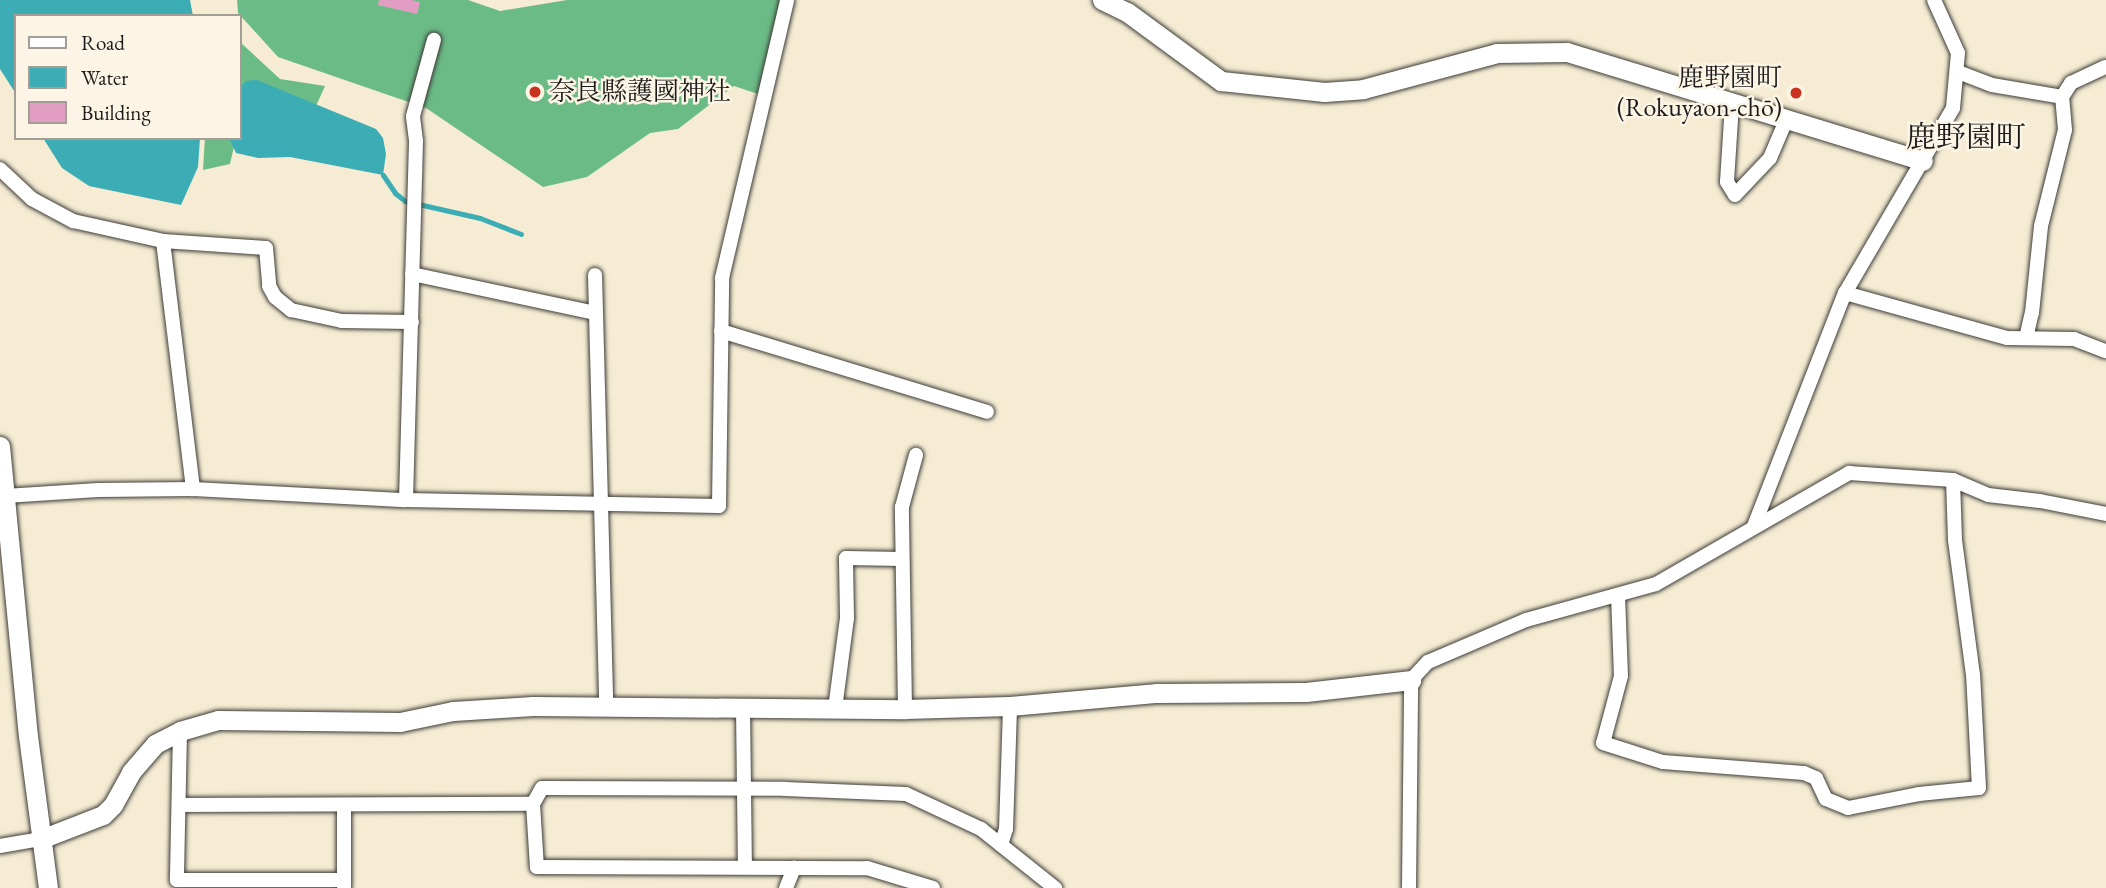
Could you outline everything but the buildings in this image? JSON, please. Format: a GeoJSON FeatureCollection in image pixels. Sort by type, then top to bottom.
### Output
{"type":"FeatureCollection","features":[{"type":"Feature","properties":{"kind":"street"},"geometry":{"type":"LineString","coordinates":[[5,496],[99,490],[193,489],[406,500],[719,506],[722,278],[787,0]]}},
{"type":"Feature","properties":{"kind":"street"},"geometry":{"type":"LineString","coordinates":[[1102,0],[1127,12],[1221,81],[1325,92],[1363,89],[1497,53],[1567,52],[1923,162]]}},
{"type":"Feature","properties":{"kind":"street"},"geometry":{"type":"LineString","coordinates":[[1754,526],[1845,293],[1952,108],[1958,72],[1958,52],[1934,0]]}},
{"type":"Feature","properties":{"kind":"street"},"geometry":{"type":"LineString","coordinates":[[406,500],[412,322],[413,116],[434,40]]}},
{"type":"Feature","properties":{"kind":"street"},"geometry":{"type":"LineString","coordinates":[[2026,338],[2032,313],[2041,226],[2064,130],[2062,97],[2071,83],[2099,70],[2106,59]]}},
{"type":"Feature","properties":{"kind":"street"},"geometry":{"type":"LineString","coordinates":[[1958,72],[1992,85],[2062,97]]}},
{"type":"Feature","properties":{"kind":"street"},"geometry":{"type":"LineString","coordinates":[[1732,104],[1727,182],[1734,195],[1770,158],[1787,118]]}},
{"type":"Feature","properties":{"kind":"street"},"geometry":{"type":"LineString","coordinates":[[0,169],[51,212],[113,232],[163,241],[266,248],[270,286],[275,297],[291,310],[342,321],[412,322]]}},
{"type":"Feature","properties":{"kind":"street"},"geometry":{"type":"LineString","coordinates":[[163,241],[193,489]]}},
{"type":"Feature","properties":{"kind":"street"},"geometry":{"type":"LineString","coordinates":[[412,274],[596,313]]}},
{"type":"Feature","properties":{"kind":"street"},"geometry":{"type":"LineString","coordinates":[[595,275],[606,706]]}},
{"type":"Feature","properties":{"kind":"street"},"geometry":{"type":"LineString","coordinates":[[1845,293],[2007,338],[2074,339],[2106,351]]}},
{"type":"Feature","properties":{"kind":"street"},"geometry":{"type":"LineString","coordinates":[[721,331],[987,412]]}},
{"type":"Feature","properties":{"kind":"street"},"geometry":{"type":"LineString","coordinates":[[0,446],[48,888]]}},
{"type":"Feature","properties":{"kind":"street"},"geometry":{"type":"LineString","coordinates":[[905,709],[902,507],[916,455]]}},
{"type":"Feature","properties":{"kind":"street"},"geometry":{"type":"LineString","coordinates":[[0,846],[41,839],[103,816],[155,744],[180,732],[218,720],[400,722],[453,711],[606,706],[905,709],[1010,706],[1157,692],[1306,692],[1411,680],[1428,662],[1527,620],[1656,584],[1849,473],[1953,480],[1988,495],[2040,501],[2106,514]]}},
{"type":"Feature","properties":{"kind":"street"},"geometry":{"type":"LineString","coordinates":[[1618,595],[1621,676],[1603,743],[1663,762],[1804,774],[1816,778],[1826,799],[1848,808],[1919,794],[1979,788],[1973,675],[1955,540],[1953,480]]}},
{"type":"Feature","properties":{"kind":"street"},"geometry":{"type":"LineString","coordinates":[[835,709],[847,618],[846,558],[902,559]]}},
{"type":"Feature","properties":{"kind":"street"},"geometry":{"type":"LineString","coordinates":[[1409,888],[1411,680]]}},
{"type":"Feature","properties":{"kind":"street"},"geometry":{"type":"LineString","coordinates":[[1001,845],[1006,829],[1010,706]]}},
{"type":"Feature","properties":{"kind":"street"},"geometry":{"type":"LineString","coordinates":[[743,708],[745,867]]}},
{"type":"Feature","properties":{"kind":"street"},"geometry":{"type":"LineString","coordinates":[[180,732],[177,880],[344,884],[344,805]]}},
{"type":"Feature","properties":{"kind":"street"},"geometry":{"type":"LineString","coordinates":[[933,888],[867,867],[537,867],[533,804],[542,788],[744,788],[906,794],[981,829],[1055,888]]}},
{"type":"Feature","properties":{"kind":"street"},"geometry":{"type":"LineString","coordinates":[[179,805],[533,804]]}},
{"type":"Feature","properties":{"kind":"street"},"geometry":{"type":"LineString","coordinates":[[786,888],[794,868]]}},
{"type":"Feature","properties":{"kind":"green space","name":"奈良縣護國神社"},"geometry":{"type":"Polygon","coordinates":[[[237,0],[468,0],[500,11],[567,0],[781,0],[758,94],[734,86],[678,129],[650,133],[587,177],[543,187],[426,108],[278,57],[242,17],[242,14],[238,13],[237,0]]]}},
{"type":"Feature","properties":{"kind":"green space"},"geometry":{"type":"Polygon","coordinates":[[[242,44],[280,79],[325,86],[312,115],[242,121],[242,44]]]}},
{"type":"Feature","properties":{"kind":"green space"},"geometry":{"type":"Polygon","coordinates":[[[205,140],[236,140],[230,164],[203,170],[205,140]]]}},
{"type":"Feature","properties":{"kind":"water"},"geometry":{"type":"Polygon","coordinates":[[[0,0],[190,0],[193,14],[14,14],[14,91],[0,69],[0,0]]]}},
{"type":"Feature","properties":{"kind":"water"},"geometry":{"type":"Polygon","coordinates":[[[257,80],[376,129],[383,138],[386,154],[383,175],[290,157],[258,158],[236,153],[230,140],[242,140],[242,85],[246,81],[257,80]]]}},
{"type":"Feature","properties":{"kind":"water"},"geometry":{"type":"Polygon","coordinates":[[[44,140],[200,140],[198,167],[181,205],[89,186],[62,168],[44,140]]]}},
{"type":"Feature","properties":{"kind":"waterway"},"geometry":{"type":"LineString","coordinates":[[383,175],[395,193],[405,201],[480,218],[521,234]]}},
{"type":"Feature","properties":{"kind":"place","name":"奈良縣護國神社"},"geometry":{"type":"Point","coordinates":[535,92]}},
{"type":"Feature","properties":{"kind":"place","name":"鹿野園町 (Rokuyaon-chō)"},"geometry":{"type":"Point","coordinates":[1796,93]}},
{"type":"Feature","properties":{"kind":"district","name":"鹿野園町"},"geometry":{"type":"Point","coordinates":[1966,137]}}]}
